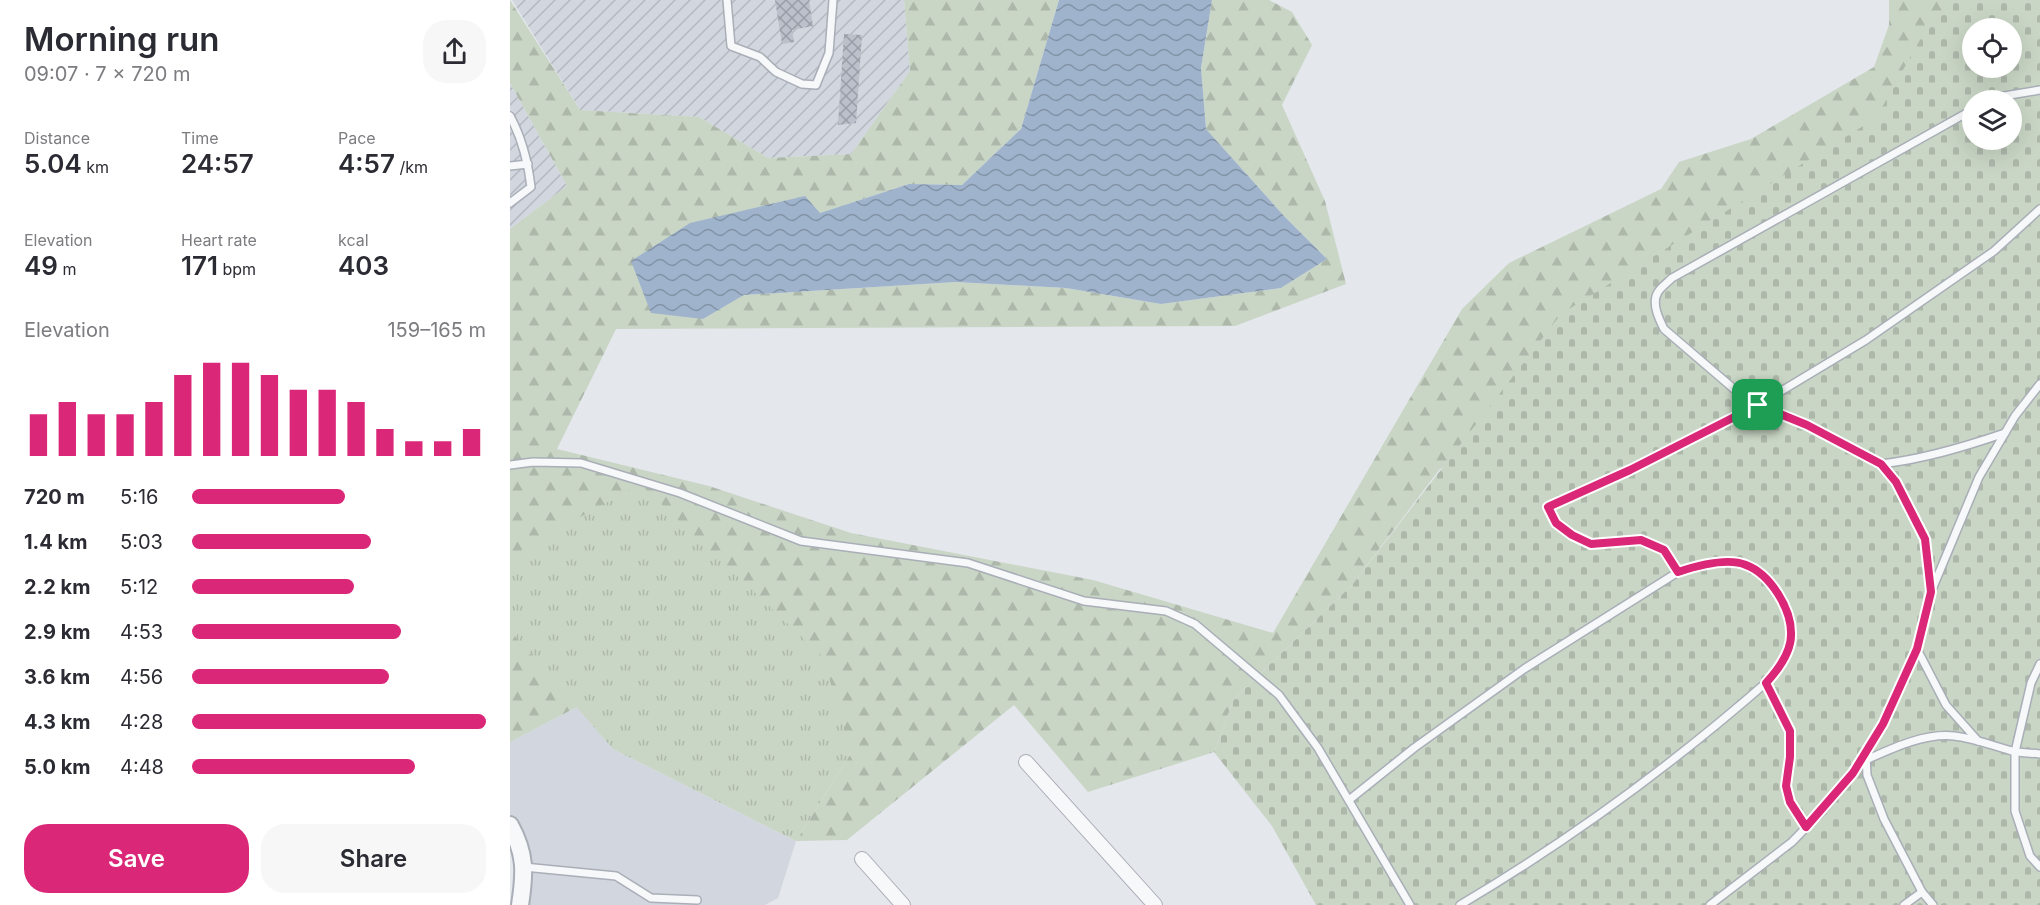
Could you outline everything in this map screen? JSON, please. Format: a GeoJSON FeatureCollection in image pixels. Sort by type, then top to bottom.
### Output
{"type":"FeatureCollection","features":[{"type":"Feature","properties":{"kind":"street"},"geometry":{"type":"LineString","coordinates":[[1026,762],[1155,905]]}},
{"type":"Feature","properties":{"kind":"street"},"geometry":{"type":"LineString","coordinates":[[510,825],[518,839],[515,851],[524,867],[520,905]]}},
{"type":"Feature","properties":{"kind":"street"},"geometry":{"type":"LineString","coordinates":[[862,859],[903,905]]}},
{"type":"Feature","properties":{"kind":"lane"},"geometry":{"type":"LineString","coordinates":[[727,0],[731,46],[760,57],[776,72],[802,84],[816,84],[829,53],[833,0]]}},
{"type":"Feature","properties":{"kind":"lane"},"geometry":{"type":"LineString","coordinates":[[2022,93],[2040,90]]}},
{"type":"Feature","properties":{"kind":"lane"},"geometry":{"type":"LineString","coordinates":[[1931,592],[1925,539],[1896,482],[1881,464],[1807,425],[1758,405],[1741,394],[1664,329],[1657,315],[1655,302],[1657,292],[1672,278],[1962,116]]}},
{"type":"Feature","properties":{"kind":"lane"},"geometry":{"type":"LineString","coordinates":[[510,117],[518,130],[528,164],[531,187],[510,203]]}},
{"type":"Feature","properties":{"kind":"lane"},"geometry":{"type":"LineString","coordinates":[[510,166],[528,164]]}},
{"type":"Feature","properties":{"kind":"lane"},"geometry":{"type":"LineString","coordinates":[[1678,572],[1664,550],[1641,540],[1591,544],[1572,535],[1556,523],[1548,507],[1630,470],[1758,405],[1866,340],[1994,251],[2040,209]]}},
{"type":"Feature","properties":{"kind":"lane"},"geometry":{"type":"LineString","coordinates":[[1710,905],[1792,842],[1866,756],[1917,649],[1931,592],[1979,477],[2015,416],[2040,384]]}},
{"type":"Feature","properties":{"kind":"lane"},"geometry":{"type":"LineString","coordinates":[[1881,464],[1913,460],[1959,449],[2005,433]]}},
{"type":"Feature","properties":{"kind":"lane"},"geometry":{"type":"LineString","coordinates":[[510,465],[533,462],[581,463],[680,493],[801,541],[968,563],[1084,602],[1166,610],[1195,624],[1279,695],[1318,748],[1410,905]]}},
{"type":"Feature","properties":{"kind":"lane"},"geometry":{"type":"LineString","coordinates":[[1349,800],[1414,748],[1524,669],[1678,572],[1696,566],[1720,563],[1744,564],[1773,586],[1786,607],[1791,635],[1783,662],[1766,683],[1652,777],[1520,870],[1460,905]]}},
{"type":"Feature","properties":{"kind":"lane"},"geometry":{"type":"LineString","coordinates":[[1917,649],[1946,705],[1977,741]]}},
{"type":"Feature","properties":{"kind":"lane"},"geometry":{"type":"LineString","coordinates":[[2040,664],[2031,683],[2015,752],[2015,812],[2030,856],[2040,867]]}},
{"type":"Feature","properties":{"kind":"lane"},"geometry":{"type":"LineString","coordinates":[[1766,683],[1790,731],[1790,757],[1786,786],[1790,802],[1806,827]]}},
{"type":"Feature","properties":{"kind":"lane"},"geometry":{"type":"LineString","coordinates":[[1866,756],[1899,745],[1935,737],[1953,736],[2015,752],[2040,754]]}},
{"type":"Feature","properties":{"kind":"lane"},"geometry":{"type":"LineString","coordinates":[[1866,756],[1867,775],[1884,819],[1922,892],[1933,905]]}},
{"type":"Feature","properties":{"kind":"lane"},"geometry":{"type":"LineString","coordinates":[[524,867],[616,876],[651,898],[697,900]]}},
{"type":"Feature","properties":{"kind":"lane"},"geometry":{"type":"LineString","coordinates":[[1904,905],[1922,892]]}},
{"type":"Feature","properties":{"kind":"shaded area"},"geometry":{"type":"Polygon","coordinates":[[[512,0],[904,0],[910,71],[851,154],[768,158],[699,117],[580,110],[512,0]]]}},
{"type":"Feature","properties":{"kind":"shaded area"},"geometry":{"type":"Polygon","coordinates":[[[510,83],[567,186],[510,229],[510,83]]]}},
{"type":"Feature","properties":{"kind":"shaded area"},"geometry":{"type":"Polygon","coordinates":[[[577,707],[613,749],[796,841],[778,898],[765,905],[520,905],[510,825],[510,742],[577,707]]]}},
{"type":"Feature","properties":{"kind":"green space"},"geometry":{"type":"Polygon","coordinates":[[[510,0],[580,110],[699,117],[768,158],[851,154],[910,71],[904,0],[1059,0],[1021,129],[962,185],[909,184],[820,213],[703,319],[744,295],[956,282],[1066,288],[1161,304],[1281,288],[1327,259],[1284,216],[1206,129],[1201,68],[1212,0],[1269,0],[1292,12],[1312,45],[1282,105],[1325,201],[1346,284],[1235,326],[616,329],[557,449],[709,486],[851,533],[1093,580],[1273,633],[1462,309],[1509,263],[1661,189],[1679,162],[1751,139],[1874,67],[1889,25],[1889,0],[2034,0],[1994,18],[1962,18],[1962,43],[1905,131],[1439,470],[1352,585],[1234,699],[1214,752],[1088,792],[1014,705],[847,840],[796,841],[851,753],[510,556],[510,229],[567,186],[510,83],[510,0]]]}},
{"type":"Feature","properties":{"kind":"green space"},"geometry":{"type":"Polygon","coordinates":[[[1955,0],[2040,0],[2040,905],[1316,905],[1272,826],[1214,752],[1234,699],[1352,585],[1561,314],[1876,118],[1921,38],[1955,0]]]}},
{"type":"Feature","properties":{"kind":"green space"},"geometry":{"type":"Polygon","coordinates":[[[640,484],[823,657],[851,753],[796,841],[613,749],[514,635],[510,637],[510,556],[640,484]]]}},
{"type":"Feature","properties":{"kind":"green space"},"geometry":{"type":"Polygon","coordinates":[[[510,629],[577,707],[510,742],[510,629]]]}},
{"type":"Feature","properties":{"kind":"water"},"geometry":{"type":"Polygon","coordinates":[[[1059,0],[1212,0],[1201,68],[1206,129],[1284,216],[1327,259],[1281,288],[1161,304],[1066,288],[956,282],[744,295],[703,319],[651,313],[631,261],[690,223],[805,196],[820,213],[909,184],[962,185],[1021,129],[1059,0]]]}},
{"type":"Feature","properties":{"kind":"building"},"geometry":{"type":"Polygon","coordinates":[[[775,0],[809,0],[813,26],[792,30],[794,42],[782,44],[775,0]]]}},
{"type":"Feature","properties":{"kind":"building"},"geometry":{"type":"Polygon","coordinates":[[[844,34],[862,35],[856,123],[838,125],[844,34]]]}},
{"type":"Feature","properties":{"kind":"route"},"geometry":{"type":"LineString","coordinates":[[1758,405],[1807,425],[1881,464],[1896,482],[1925,539],[1931,592],[1917,649],[1883,724],[1853,773],[1806,827],[1790,802],[1786,786],[1790,757],[1790,731],[1766,683],[1783,662],[1791,635],[1786,607],[1773,586],[1744,564],[1720,563],[1696,566],[1678,572],[1664,550],[1641,540],[1591,544],[1572,535],[1556,523],[1548,507],[1630,470],[1758,405]]}}]}
